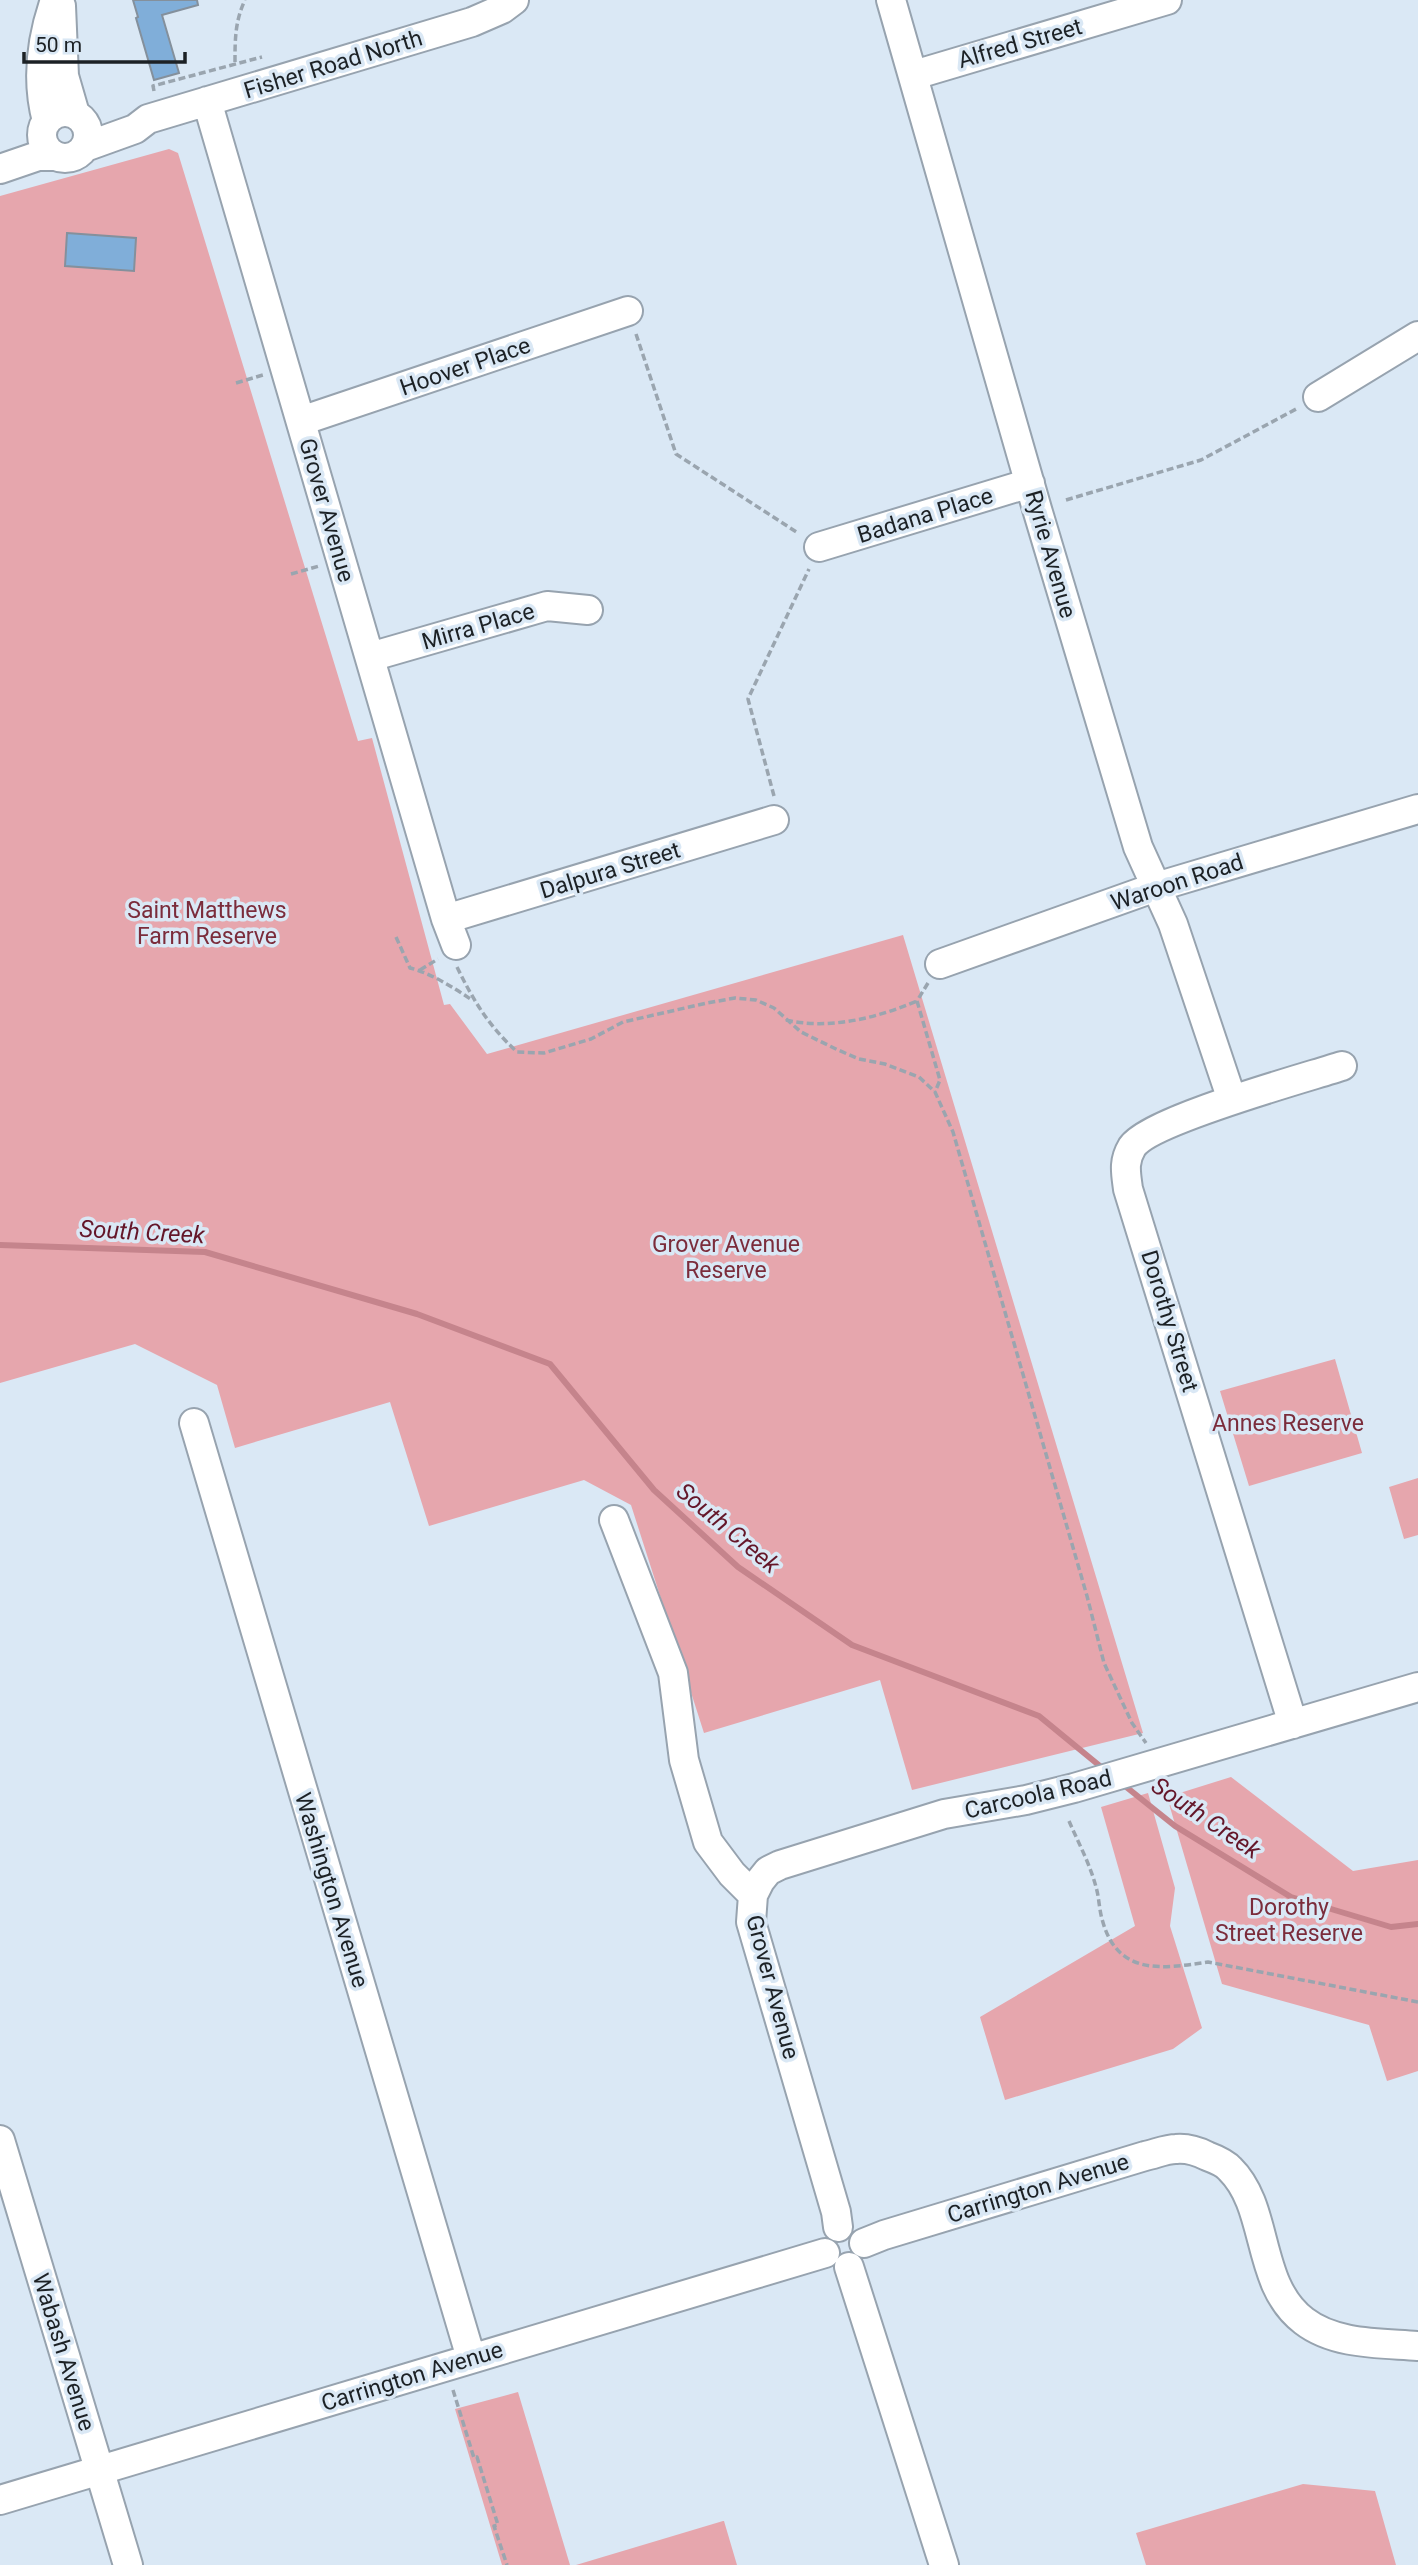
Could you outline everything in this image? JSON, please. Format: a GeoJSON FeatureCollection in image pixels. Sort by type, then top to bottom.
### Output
{"type":"FeatureCollection","features":[{"type":"Feature","properties":{"kind":"street"},"geometry":{"type":"LineString","coordinates":[[0,169],[38,156],[72,157],[85,147],[89,132],[78,116],[64,76],[63,17],[58,0]]}},
{"type":"Feature","properties":{"kind":"street"},"geometry":{"type":"LineString","coordinates":[[56,156],[44,144],[45,124],[40,86],[44,41],[58,0]]}},
{"type":"Feature","properties":{"kind":"street","name":"Fisher Road North"},"geometry":{"type":"LineString","coordinates":[[85,147],[135,129],[148,119],[472,22],[502,9],[514,0]]}},
{"type":"Feature","properties":{"kind":"street","name":"Ryrie Avenue"},"geometry":{"type":"LineString","coordinates":[[891,0],[1138,847],[1173,924],[1233,1100]]}},
{"type":"Feature","properties":{"kind":"street","name":"Alfred Street"},"geometry":{"type":"LineString","coordinates":[[914,75],[1167,0]]}},
{"type":"Feature","properties":{"kind":"street","name":"Grover Avenue"},"geometry":{"type":"LineString","coordinates":[[208,101],[451,932]]}},
{"type":"Feature","properties":{"kind":"street"},"geometry":{"type":"LineString","coordinates":[[0,153],[60,112],[78,116]]}},
{"type":"Feature","properties":{"kind":"street","name":"Fisher Road North"},"geometry":{"type":"LineString","coordinates":[[78,116],[132,116],[148,119]]}},
{"type":"Feature","properties":{"kind":"street","name":"Hoover Place"},"geometry":{"type":"LineString","coordinates":[[301,421],[628,311]]}},
{"type":"Feature","properties":{"kind":"street"},"geometry":{"type":"LineString","coordinates":[[1318,397],[1418,336]]}},
{"type":"Feature","properties":{"kind":"street","name":"Badana Place"},"geometry":{"type":"LineString","coordinates":[[819,547],[1030,483]]}},
{"type":"Feature","properties":{"kind":"street","name":"Mirra Place"},"geometry":{"type":"LineString","coordinates":[[370,657],[547,606],[588,610]]}},
{"type":"Feature","properties":{"kind":"street","name":"Waroon Road"},"geometry":{"type":"LineString","coordinates":[[940,964],[1156,887],[1418,809]]}},
{"type":"Feature","properties":{"kind":"street","name":"Dalpura Street"},"geometry":{"type":"LineString","coordinates":[[451,932],[774,820]]}},
{"type":"Feature","properties":{"kind":"street","name":"Dorothy Street"},"geometry":{"type":"LineString","coordinates":[[1293,1724],[1129,1189],[1124,1164],[1133,1145],[1150,1133],[1233,1100],[1342,1066]]}},
{"type":"Feature","properties":{"kind":"street","name":"Washington Avenue"},"geometry":{"type":"LineString","coordinates":[[194,1423],[471,2358]]}},
{"type":"Feature","properties":{"kind":"street","name":"Grover Avenue"},"geometry":{"type":"LineString","coordinates":[[614,1520],[673,1674],[684,1760],[708,1842],[732,1874],[753,1895],[751,1922],[836,2212],[838,2227]]}},
{"type":"Feature","properties":{"kind":"street","name":"Carcoola Road"},"geometry":{"type":"LineString","coordinates":[[753,1895],[768,1871],[793,1861],[944,1814],[1026,1800],[1074,1788],[1149,1758],[1293,1724],[1418,1687]]}},
{"type":"Feature","properties":{"kind":"street","name":"Wabash Avenue"},"geometry":{"type":"LineString","coordinates":[[0,2140],[128,2565]]}},
{"type":"Feature","properties":{"kind":"street","name":"Carrington Avenue"},"geometry":{"type":"LineString","coordinates":[[864,2243],[1144,2156],[1176,2149],[1196,2151],[1230,2169],[1248,2194],[1275,2285],[1287,2305],[1304,2322],[1326,2333],[1359,2341],[1418,2346]]}},
{"type":"Feature","properties":{"kind":"street"},"geometry":{"type":"LineString","coordinates":[[838,2227],[852,2227],[858,2231],[864,2243],[865,2249],[860,2260],[849,2267],[837,2266],[825,2253],[824,2240],[838,2227]]}},
{"type":"Feature","properties":{"kind":"street","name":"Carrington Avenue"},"geometry":{"type":"LineString","coordinates":[[0,2500],[825,2253]]}},
{"type":"Feature","properties":{"kind":"street"},"geometry":{"type":"LineString","coordinates":[[849,2267],[944,2565]]}},
{"type":"Feature","properties":{"kind":"path"},"geometry":{"type":"LineString","coordinates":[[153,86],[236,62],[235,37],[239,13],[245,0]]}},
{"type":"Feature","properties":{"kind":"path"},"geometry":{"type":"LineString","coordinates":[[628,311],[676,454],[819,547],[748,699],[774,791],[774,820]]}},
{"type":"Feature","properties":{"kind":"path"},"geometry":{"type":"LineString","coordinates":[[236,383],[268,373]]}},
{"type":"Feature","properties":{"kind":"path"},"geometry":{"type":"LineString","coordinates":[[1066,500],[1201,460],[1318,397]]}},
{"type":"Feature","properties":{"kind":"path"},"geometry":{"type":"LineString","coordinates":[[291,574],[323,565]]}},
{"type":"Feature","properties":{"kind":"path"},"geometry":{"type":"LineString","coordinates":[[451,932],[454,962],[474,1001],[495,1031],[517,1052],[544,1053],[591,1039],[631,1019],[735,998],[756,1000],[774,1008],[801,1032],[859,1059],[885,1064],[919,1077],[935,1092],[953,1132],[1104,1663],[1132,1723],[1144,1738],[1149,1758]]}},
{"type":"Feature","properties":{"kind":"path"},"geometry":{"type":"LineString","coordinates":[[396,937],[410,968],[420,970],[474,1001]]}},
{"type":"Feature","properties":{"kind":"path"},"geometry":{"type":"LineString","coordinates":[[785,1019],[799,1023],[844,1023],[900,1008],[916,1001],[940,964]]}},
{"type":"Feature","properties":{"kind":"path"},"geometry":{"type":"LineString","coordinates":[[916,1001],[940,1080],[935,1092]]}},
{"type":"Feature","properties":{"kind":"path"},"geometry":{"type":"LineString","coordinates":[[1069,1821],[1096,1886],[1102,1921],[1116,1952],[1135,1962],[1144,1966],[1208,1962],[1418,2003]]}},
{"type":"Feature","properties":{"kind":"path"},"geometry":{"type":"LineString","coordinates":[[452,2384],[498,2525],[494,2526],[507,2565]]}},
{"type":"Feature","properties":{"kind":"green space","name":"Grover Avenue Reserve"},"geometry":{"type":"Polygon","coordinates":[[[169,149],[178,153],[358,741],[372,738],[444,1005],[450,1004],[487,1054],[903,935],[1143,1733],[912,1790],[880,1680],[704,1733],[631,1505],[584,1480],[429,1526],[390,1402],[235,1448],[217,1385],[135,1344],[0,1383],[0,196],[169,149]]]}},
{"type":"Feature","properties":{"kind":"green space","name":"Annes Reserve"},"geometry":{"type":"Polygon","coordinates":[[[1335,1359],[1362,1453],[1249,1486],[1220,1391],[1335,1359]]]}},
{"type":"Feature","properties":{"kind":"green space"},"geometry":{"type":"Polygon","coordinates":[[[1418,1478],[1418,1535],[1404,1539],[1389,1487],[1418,1478]]]}},
{"type":"Feature","properties":{"kind":"green space","name":"Dorothy Street Reserve"},"geometry":{"type":"Polygon","coordinates":[[[1231,1777],[1353,1871],[1418,1860],[1418,2071],[1387,2081],[1369,2025],[1222,1984],[1167,1797],[1231,1777]]]}},
{"type":"Feature","properties":{"kind":"green space"},"geometry":{"type":"Polygon","coordinates":[[[1148,1793],[1175,1888],[1170,1926],[1202,2028],[1173,2049],[1005,2100],[980,2017],[1135,1926],[1101,1807],[1148,1793]]]}},
{"type":"Feature","properties":{"kind":"green space"},"geometry":{"type":"Polygon","coordinates":[[[518,2392],[570,2565],[502,2565],[455,2409],[518,2392]]]}},
{"type":"Feature","properties":{"kind":"green space"},"geometry":{"type":"Polygon","coordinates":[[[1303,2484],[1375,2491],[1396,2565],[1146,2565],[1136,2533],[1303,2484]]]}},
{"type":"Feature","properties":{"kind":"green space"},"geometry":{"type":"Polygon","coordinates":[[[723,2521],[737,2565],[576,2565],[723,2521]]]}},
{"type":"Feature","properties":{"kind":"building"},"geometry":{"type":"Polygon","coordinates":[[[133,0],[197,0],[198,5],[162,15],[179,73],[154,80],[133,0]]]}},
{"type":"Feature","properties":{"kind":"building"},"geometry":{"type":"Polygon","coordinates":[[[67,233],[136,238],[134,271],[65,266],[67,233]]]}},
{"type":"Feature","properties":{"kind":"waterway","name":"South Creek"},"geometry":{"type":"LineString","coordinates":[[0,1245],[205,1252],[417,1314],[550,1364],[654,1490],[738,1567],[852,1645],[1039,1716],[1106,1771]]}},
{"type":"Feature","properties":{"kind":"waterway","name":"South Creek"},"geometry":{"type":"LineString","coordinates":[[1120,1782],[1175,1826],[1291,1897],[1391,1927],[1418,1924]]}},
{"type":"Feature","properties":{"kind":"park label","name":"Saint Matthews Farm Reserve"},"geometry":{"type":"Point","coordinates":[207,923]}}]}
